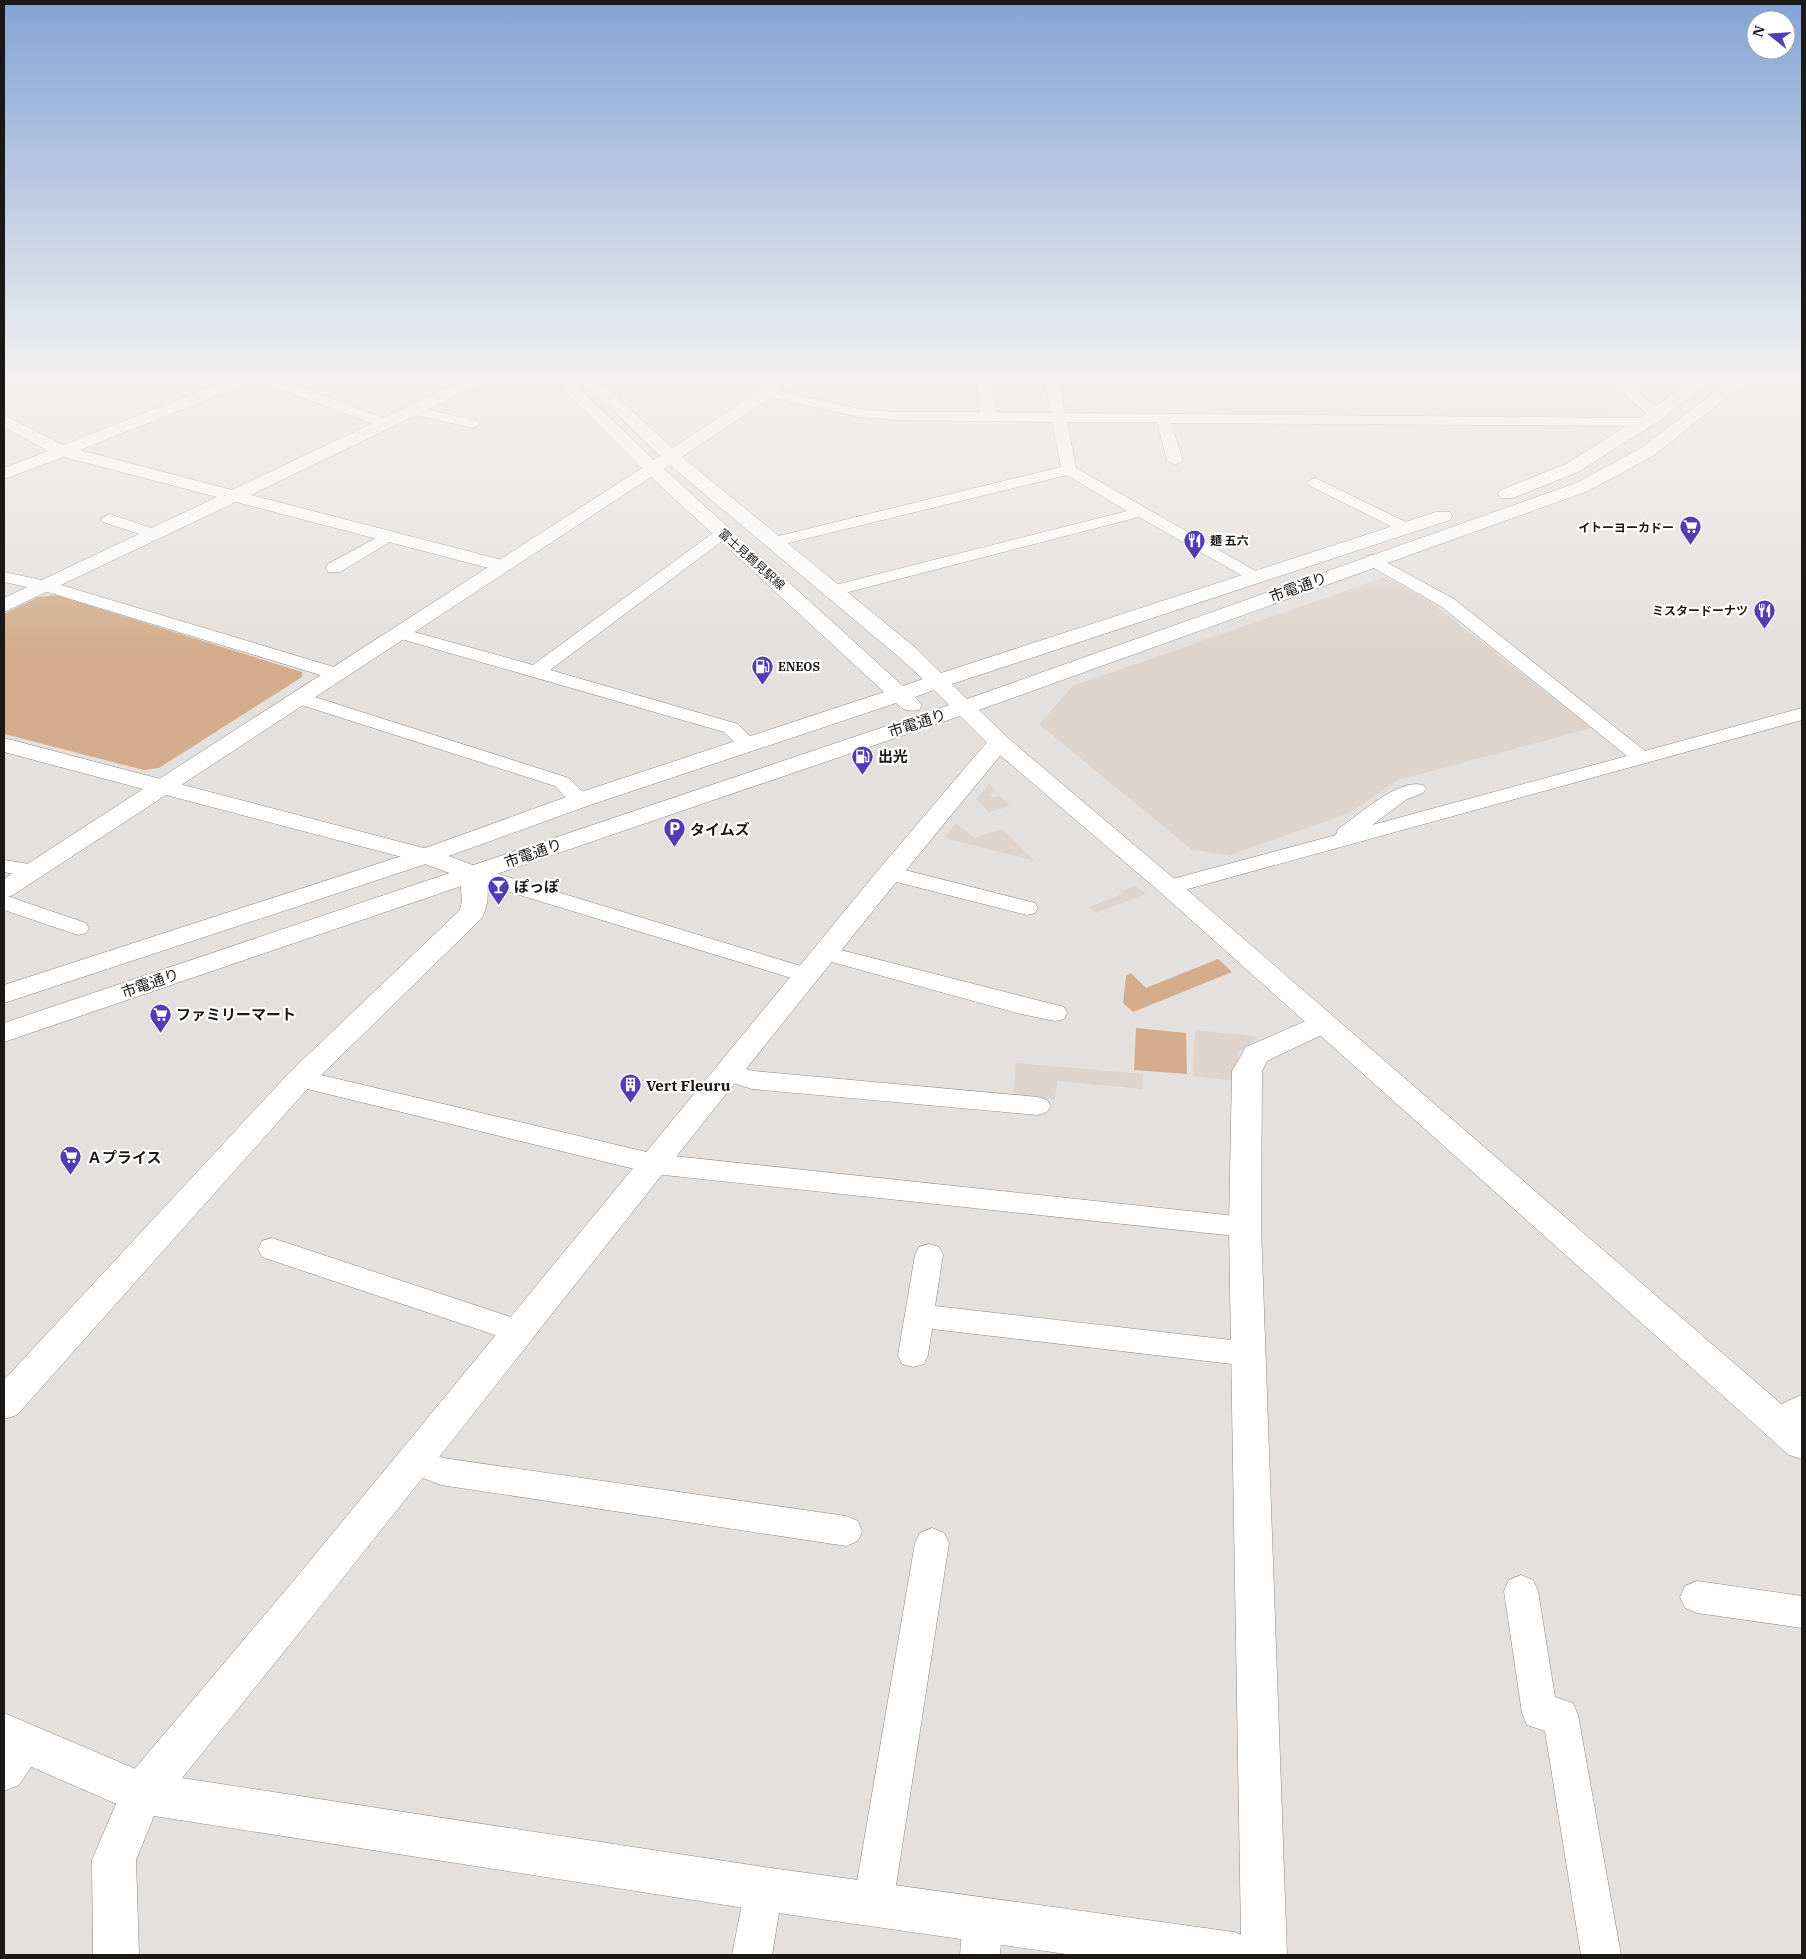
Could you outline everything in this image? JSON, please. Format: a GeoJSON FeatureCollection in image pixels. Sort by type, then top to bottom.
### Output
{"type":"FeatureCollection","features":[{"type":"Feature","properties":{"kind":"street"},"geometry":{"type":"LineString","coordinates":[[4,474],[21,467]]}},
{"type":"Feature","properties":{"kind":"street"},"geometry":{"type":"LineString","coordinates":[[124,467],[503,566]]}},
{"type":"Feature","properties":{"kind":"street"},"geometry":{"type":"LineString","coordinates":[[4,606],[295,467]]}},
{"type":"Feature","properties":{"kind":"street","name":"富士見鶴見駅線"},"geometry":{"type":"LineString","coordinates":[[684,467],[909,654],[1001,744],[1169,887],[1322,1023],[1795,1426]]}},
{"type":"Feature","properties":{"kind":"street","name":"市電通り"},"geometry":{"type":"LineString","coordinates":[[4,994],[426,856],[581,800],[1406,528],[1522,489],[1573,467]]}},
{"type":"Feature","properties":{"kind":"street","name":"市電通り"},"geometry":{"type":"LineString","coordinates":[[4,1033],[964,708],[1373,560],[1582,487],[1618,467]]}},
{"type":"Feature","properties":{"kind":"street","name":"富士見鶴見駅線"},"geometry":{"type":"LineString","coordinates":[[653,469],[926,720]]}},
{"type":"Feature","properties":{"kind":"street"},"geometry":{"type":"LineString","coordinates":[[4,890],[653,469]]}},
{"type":"Feature","properties":{"kind":"street"},"geometry":{"type":"LineString","coordinates":[[116,1955],[114,1860],[142,1794],[309,1592],[414,1460],[730,1073],[889,873],[996,746],[1001,744]]}},
{"type":"Feature","properties":{"kind":"street"},"geometry":{"type":"LineString","coordinates":[[4,745],[426,856],[472,873],[474,901],[472,913],[300,1079],[4,1404]]}},
{"type":"Feature","properties":{"kind":"street"},"geometry":{"type":"LineString","coordinates":[[1264,1955],[1245,1227],[1247,1071],[1256,1054],[1322,1023]]}},
{"type":"Feature","properties":{"kind":"street"},"geometry":{"type":"LineString","coordinates":[[10,1749],[142,1794],[764,1890],[873,1905],[981,1937],[1234,1955]]}},
{"type":"Feature","properties":{"kind":"lane"},"geometry":{"type":"LineString","coordinates":[[772,542],[1069,470],[1253,577]]}},
{"type":"Feature","properties":{"kind":"lane"},"geometry":{"type":"LineString","coordinates":[[1315,483],[1406,528]]}},
{"type":"Feature","properties":{"kind":"lane"},"geometry":{"type":"LineString","coordinates":[[833,591],[1141,512]]}},
{"type":"Feature","properties":{"kind":"lane"},"geometry":{"type":"LineString","coordinates":[[109,519],[155,534]]}},
{"type":"Feature","properties":{"kind":"lane"},"geometry":{"type":"LineString","coordinates":[[534,673],[723,534]]}},
{"type":"Feature","properties":{"kind":"lane"},"geometry":{"type":"LineString","coordinates":[[334,568],[387,537]]}},
{"type":"Feature","properties":{"kind":"lane"},"geometry":{"type":"LineString","coordinates":[[1373,560],[1448,603],[1642,758]]}},
{"type":"Feature","properties":{"kind":"lane"},"geometry":{"type":"LineString","coordinates":[[4,577],[45,586],[337,674]]}},
{"type":"Feature","properties":{"kind":"lane"},"geometry":{"type":"LineString","coordinates":[[400,633],[731,728],[748,745]]}},
{"type":"Feature","properties":{"kind":"lane"},"geometry":{"type":"LineString","coordinates":[[299,698],[562,782],[581,800]]}},
{"type":"Feature","properties":{"kind":"lane"},"geometry":{"type":"LineString","coordinates":[[1169,887],[1802,714]]}},
{"type":"Feature","properties":{"kind":"lane"},"geometry":{"type":"LineString","coordinates":[[1335,843],[1400,795],[1416,789]]}},
{"type":"Feature","properties":{"kind":"lane"},"geometry":{"type":"LineString","coordinates":[[4,866],[34,871]]}},
{"type":"Feature","properties":{"kind":"lane"},"geometry":{"type":"LineString","coordinates":[[472,873],[806,975]]}},
{"type":"Feature","properties":{"kind":"lane"},"geometry":{"type":"LineString","coordinates":[[889,873],[1026,908]]}},
{"type":"Feature","properties":{"kind":"lane"},"geometry":{"type":"LineString","coordinates":[[4,902],[78,928]]}},
{"type":"Feature","properties":{"kind":"lane"},"geometry":{"type":"LineString","coordinates":[[825,952],[1021,1006],[1055,1013]]}},
{"type":"Feature","properties":{"kind":"lane"},"geometry":{"type":"LineString","coordinates":[[730,1073],[752,1080],[1038,1106]]}},
{"type":"Feature","properties":{"kind":"lane"},"geometry":{"type":"LineString","coordinates":[[300,1079],[655,1164],[1245,1227]]}},
{"type":"Feature","properties":{"kind":"lane"},"geometry":{"type":"LineString","coordinates":[[272,1249],[519,1332]]}},
{"type":"Feature","properties":{"kind":"lane"},"geometry":{"type":"LineString","coordinates":[[913,1355],[929,1255]]}},
{"type":"Feature","properties":{"kind":"lane"},"geometry":{"type":"LineString","coordinates":[[920,1316],[1249,1354]]}},
{"type":"Feature","properties":{"kind":"lane"},"geometry":{"type":"LineString","coordinates":[[414,1460],[441,1471],[846,1532]]}},
{"type":"Feature","properties":{"kind":"lane"},"geometry":{"type":"LineString","coordinates":[[873,1905],[932,1543]]}},
{"type":"Feature","properties":{"kind":"lane"},"geometry":{"type":"LineString","coordinates":[[1521,1591],[1540,1713],[1560,1715],[1601,1955]]}},
{"type":"Feature","properties":{"kind":"lane"},"geometry":{"type":"LineString","coordinates":[[1697,1597],[1802,1612]]}},
{"type":"Feature","properties":{"kind":"lane"},"geometry":{"type":"LineString","coordinates":[[752,1955],[764,1890]]}},
{"type":"Feature","properties":{"kind":"shaded area"},"geometry":{"type":"Polygon","coordinates":[[[1385,577],[1429,601],[1592,728],[1398,780],[1351,812],[1231,855],[1192,850],[1039,724],[1073,686],[1385,577]]]}},
{"type":"Feature","properties":{"kind":"shaded area"},"geometry":{"type":"Polygon","coordinates":[[[56,595],[302,672],[302,677],[159,768],[144,770],[4,734],[4,614],[38,597],[56,595]]]}},
{"type":"Feature","properties":{"kind":"shaded area"},"geometry":{"type":"Polygon","coordinates":[[[989,784],[996,791],[989,794],[994,798],[1000,796],[1010,806],[989,812],[976,799],[989,784]]]}},
{"type":"Feature","properties":{"kind":"shaded area"},"geometry":{"type":"Polygon","coordinates":[[[956,823],[974,838],[1002,829],[1035,861],[945,838],[956,823]]]}},
{"type":"Feature","properties":{"kind":"shaded area"},"geometry":{"type":"Polygon","coordinates":[[[1136,886],[1146,894],[1096,913],[1089,907],[1124,893],[1122,891],[1136,886]]]}},
{"type":"Feature","properties":{"kind":"shaded area"},"geometry":{"type":"Polygon","coordinates":[[[1218,959],[1232,972],[1133,1012],[1123,1003],[1126,976],[1131,973],[1146,988],[1218,959]]]}},
{"type":"Feature","properties":{"kind":"shaded area"},"geometry":{"type":"Polygon","coordinates":[[[1136,1028],[1186,1033],[1187,1074],[1134,1070],[1136,1028]]]}},
{"type":"Feature","properties":{"kind":"shaded area"},"geometry":{"type":"Polygon","coordinates":[[[1195,1030],[1259,1037],[1238,1052],[1238,1081],[1193,1076],[1195,1030]]]}},
{"type":"Feature","properties":{"kind":"shaded area"},"geometry":{"type":"Polygon","coordinates":[[[1016,1063],[1143,1074],[1142,1089],[1057,1081],[1055,1099],[1013,1095],[1016,1063]]]}},
{"type":"Feature","properties":{"kind":"place","name":"イトーヨーカドー"},"geometry":{"type":"Point","coordinates":[1690,546]}},
{"type":"Feature","properties":{"kind":"place","name":"麺 五六"},"geometry":{"type":"Point","coordinates":[1194,559]}},
{"type":"Feature","properties":{"kind":"place","name":"ミスタードーナツ"},"geometry":{"type":"Point","coordinates":[1764,629]}},
{"type":"Feature","properties":{"kind":"place","name":"ENEOS"},"geometry":{"type":"Point","coordinates":[762,685]}},
{"type":"Feature","properties":{"kind":"place","name":"出光"},"geometry":{"type":"Point","coordinates":[862,775]}},
{"type":"Feature","properties":{"kind":"place","name":"タイムズ"},"geometry":{"type":"Point","coordinates":[674,848]}},
{"type":"Feature","properties":{"kind":"place","name":"ぽっぽ"},"geometry":{"type":"Point","coordinates":[498,905]}},
{"type":"Feature","properties":{"kind":"place","name":"ファミリーマート"},"geometry":{"type":"Point","coordinates":[160,1033]}},
{"type":"Feature","properties":{"kind":"place","name":"Vert Fleuru"},"geometry":{"type":"Point","coordinates":[630,1104]}},
{"type":"Feature","properties":{"kind":"place","name":"Ａプライス"},"geometry":{"type":"Point","coordinates":[71,1176]}}]}
